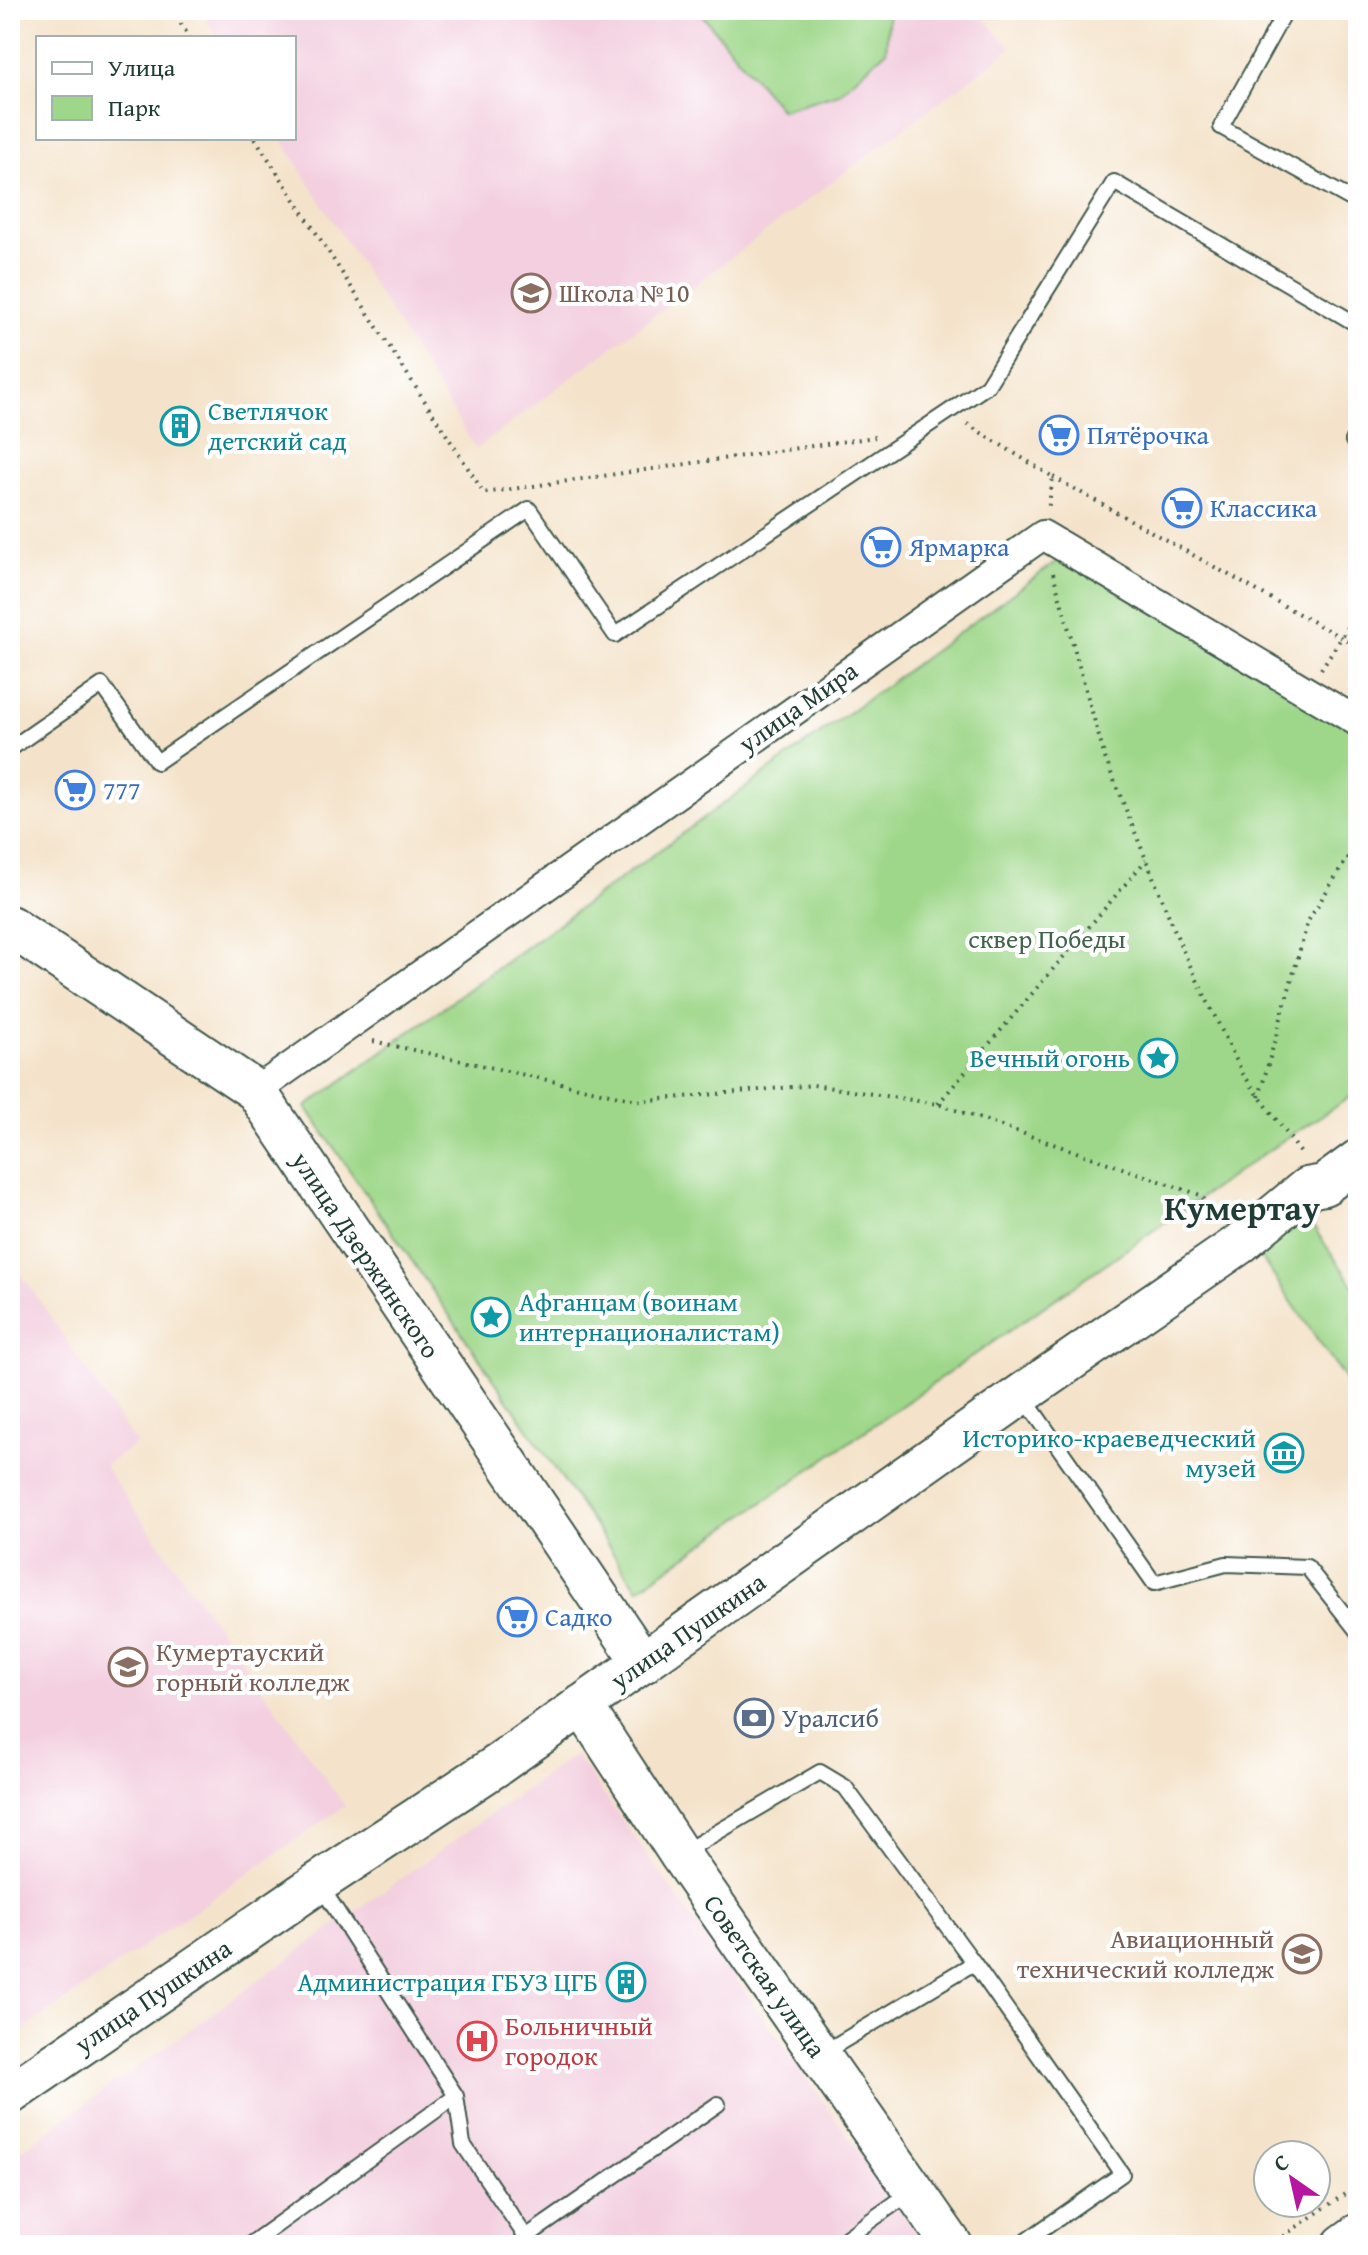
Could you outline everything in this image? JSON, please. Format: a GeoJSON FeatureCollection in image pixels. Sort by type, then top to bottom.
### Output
{"type":"FeatureCollection","features":[{"type":"Feature","properties":{"kind":"street"},"geometry":{"type":"LineString","coordinates":[[1043,535],[1358,722]]}},
{"type":"Feature","properties":{"kind":"street","name":"улица Мира"},"geometry":{"type":"LineString","coordinates":[[256,1091],[1043,535]]}},
{"type":"Feature","properties":{"kind":"street","name":"улица Дзержинского"},"geometry":{"type":"LineString","coordinates":[[10,926],[256,1091],[643,1663]]}},
{"type":"Feature","properties":{"kind":"street","name":"улица Пушкина"},"geometry":{"type":"LineString","coordinates":[[10,2094],[318,1883],[499,1764],[1238,1245],[1307,1188],[1324,1185],[1358,1160]]}},
{"type":"Feature","properties":{"kind":"street","name":"Советская улица"},"geometry":{"type":"LineString","coordinates":[[582,1705],[680,1855],[952,2245]]}},
{"type":"Feature","properties":{"kind":"street"},"geometry":{"type":"LineString","coordinates":[[1343,2245],[1358,2234]]}},
{"type":"Feature","properties":{"kind":"lane"},"geometry":{"type":"LineString","coordinates":[[1286,10],[1221,127],[1358,203]]}},
{"type":"Feature","properties":{"kind":"lane"},"geometry":{"type":"LineString","coordinates":[[10,749],[102,685],[157,762],[529,509],[615,635],[987,386],[1114,182],[1358,325]]}},
{"type":"Feature","properties":{"kind":"lane"},"geometry":{"type":"LineString","coordinates":[[1358,432],[1353,441],[1358,444]]}},
{"type":"Feature","properties":{"kind":"lane"},"geometry":{"type":"LineString","coordinates":[[1022,1394],[1154,1583],[1226,1564],[1307,1567],[1358,1632]]}},
{"type":"Feature","properties":{"kind":"lane"},"geometry":{"type":"LineString","coordinates":[[680,1855],[820,1772],[845,1787],[974,1963],[1122,2174],[1020,2245]]}},
{"type":"Feature","properties":{"kind":"lane"},"geometry":{"type":"LineString","coordinates":[[318,1883],[456,2096],[463,2144],[525,2241],[718,2104]]}},
{"type":"Feature","properties":{"kind":"lane"},"geometry":{"type":"LineString","coordinates":[[820,2054],[974,1963]]}},
{"type":"Feature","properties":{"kind":"lane"},"geometry":{"type":"LineString","coordinates":[[249,2245],[456,2096]]}},
{"type":"Feature","properties":{"kind":"lane"},"geometry":{"type":"LineString","coordinates":[[836,2245],[915,2190]]}},
{"type":"Feature","properties":{"kind":"path"},"geometry":{"type":"LineString","coordinates":[[172,10],[189,36]]}},
{"type":"Feature","properties":{"kind":"path"},"geometry":{"type":"LineString","coordinates":[[256,140],[484,493],[876,437]]}},
{"type":"Feature","properties":{"kind":"path"},"geometry":{"type":"LineString","coordinates":[[954,426],[970,424],[1053,477],[1358,647]]}},
{"type":"Feature","properties":{"kind":"path"},"geometry":{"type":"LineString","coordinates":[[1053,477],[1043,535],[1105,758],[1183,951],[1243,1074],[1324,1185]]}},
{"type":"Feature","properties":{"kind":"path"},"geometry":{"type":"LineString","coordinates":[[1307,692],[1358,612]]}},
{"type":"Feature","properties":{"kind":"path"},"geometry":{"type":"LineString","coordinates":[[1259,1099],[1308,921],[1358,841]]}},
{"type":"Feature","properties":{"kind":"path"},"geometry":{"type":"LineString","coordinates":[[938,1104],[1146,860]]}},
{"type":"Feature","properties":{"kind":"path"},"geometry":{"type":"LineString","coordinates":[[335,1033],[641,1101],[813,1085],[938,1104],[1203,1196],[1219,1256]]}},
{"type":"Feature","properties":{"kind":"path"},"geometry":{"type":"LineString","coordinates":[[1332,2202],[1358,2185]]}},
{"type":"Feature","properties":{"kind":"path"},"geometry":{"type":"LineString","coordinates":[[1270,2245],[1307,2219]]}},
{"type":"Feature","properties":{"kind":"shaded area","name":"Школа №10"},"geometry":{"type":"Polygon","coordinates":[[[200,10],[977,10],[1011,48],[476,449],[282,140],[296,140],[296,36],[217,36],[200,10]]]}},
{"type":"Feature","properties":{"kind":"shaded area","name":"Кумертауский горный колледж"},"geometry":{"type":"Polygon","coordinates":[[[10,1257],[136,1444],[104,1466],[345,1806],[10,2039],[10,1257]]]}},
{"type":"Feature","properties":{"kind":"shaded area","name":"Больничный городок"},"geometry":{"type":"Polygon","coordinates":[[[575,1754],[926,2245],[18,2245],[10,2234],[10,2158],[575,1754]]]}},
{"type":"Feature","properties":{"kind":"green space"},"geometry":{"type":"Polygon","coordinates":[[[698,10],[889,10],[886,51],[839,93],[781,110],[698,10]]]}},
{"type":"Feature","properties":{"kind":"green space","name":"сквер Победы"},"geometry":{"type":"Polygon","coordinates":[[[1067,554],[1358,726],[1358,1092],[1285,1139],[638,1589],[306,1107],[1067,554]]]}},
{"type":"Feature","properties":{"kind":"green space"},"geometry":{"type":"Polygon","coordinates":[[[1305,1215],[1358,1292],[1358,1398],[1255,1249],[1305,1215]]]}},
{"type":"Feature","properties":{"kind":"place","name":"Школа №10"},"geometry":{"type":"Point","coordinates":[531,293]}},
{"type":"Feature","properties":{"kind":"place","name":"Светлячок детский сад"},"geometry":{"type":"Point","coordinates":[180,426]}},
{"type":"Feature","properties":{"kind":"place","name":"Пятёрочка"},"geometry":{"type":"Point","coordinates":[1059,435]}},
{"type":"Feature","properties":{"kind":"place","name":"Классика"},"geometry":{"type":"Point","coordinates":[1182,508]}},
{"type":"Feature","properties":{"kind":"place","name":"Ярмарка"},"geometry":{"type":"Point","coordinates":[881,547]}},
{"type":"Feature","properties":{"kind":"place","name":"777"},"geometry":{"type":"Point","coordinates":[75,790]}},
{"type":"Feature","properties":{"kind":"place","name":"Вечный огонь"},"geometry":{"type":"Point","coordinates":[1158,1058]}},
{"type":"Feature","properties":{"kind":"place","name":"Афганцам (воинам интернационалистам)"},"geometry":{"type":"Point","coordinates":[491,1317]}},
{"type":"Feature","properties":{"kind":"place","name":"Историко-краеведческий музей"},"geometry":{"type":"Point","coordinates":[1284,1453]}},
{"type":"Feature","properties":{"kind":"place","name":"Садко"},"geometry":{"type":"Point","coordinates":[517,1617]}},
{"type":"Feature","properties":{"kind":"place","name":"Кумертауский горный колледж"},"geometry":{"type":"Point","coordinates":[128,1667]}},
{"type":"Feature","properties":{"kind":"place","name":"Уралсиб"},"geometry":{"type":"Point","coordinates":[754,1718]}},
{"type":"Feature","properties":{"kind":"place","name":"Авиационный технический колледж"},"geometry":{"type":"Point","coordinates":[1302,1954]}},
{"type":"Feature","properties":{"kind":"place","name":"Администрация ГБУЗ ЦГБ"},"geometry":{"type":"Point","coordinates":[626,1982]}},
{"type":"Feature","properties":{"kind":"place","name":"Больничный городок"},"geometry":{"type":"Point","coordinates":[477,2041]}},
{"type":"Feature","properties":{"kind":"district","name":"Кумертау"},"geometry":{"type":"Point","coordinates":[1242,1208]}}]}
